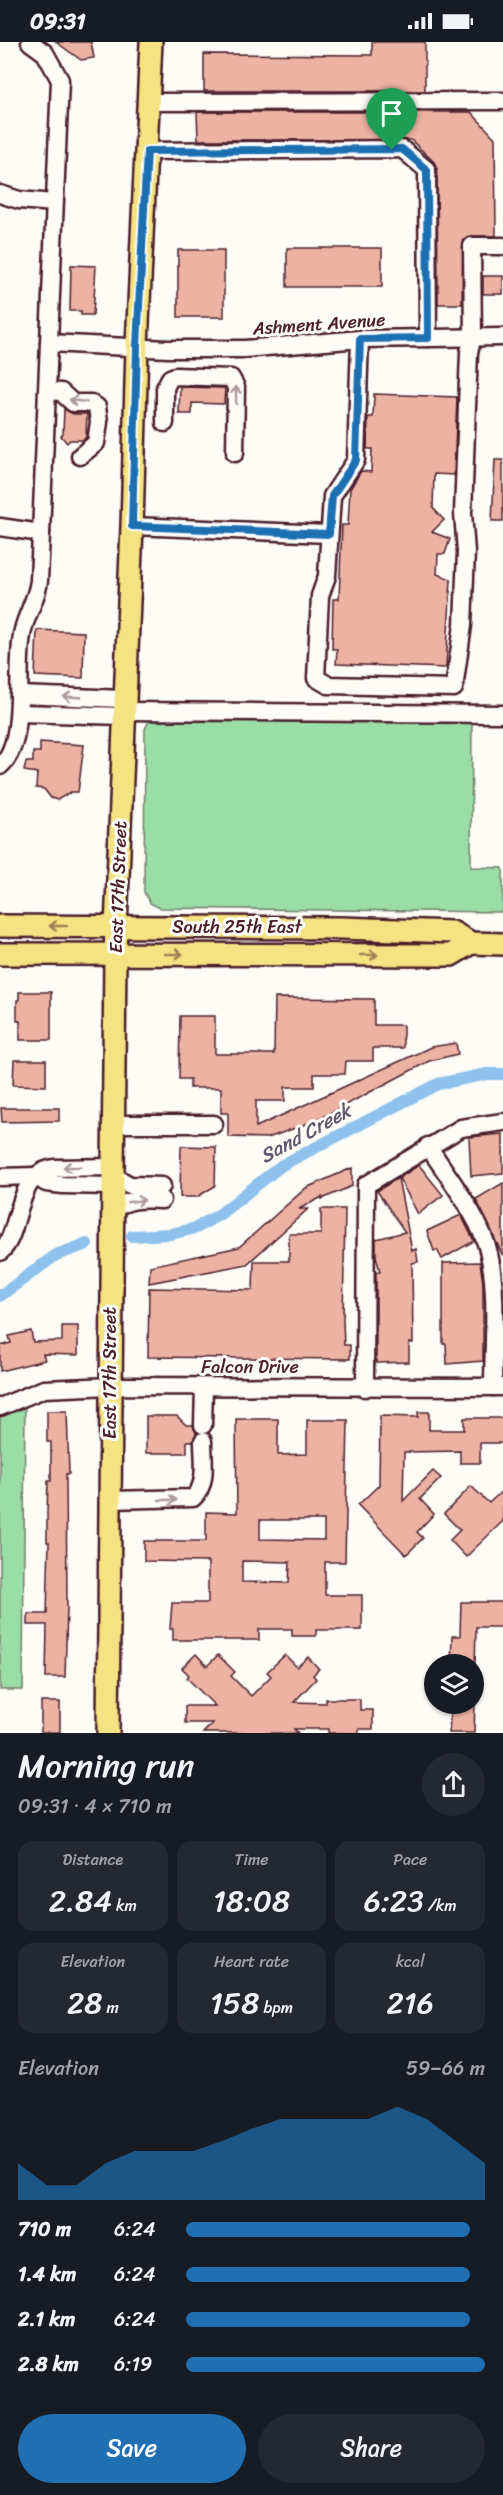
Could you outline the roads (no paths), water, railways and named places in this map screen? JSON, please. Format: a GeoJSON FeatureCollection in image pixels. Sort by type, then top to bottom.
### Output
{"type":"FeatureCollection","features":[{"type":"Feature","properties":{"kind":"main road","name":"East 17th Street"},"geometry":{"type":"LineString","coordinates":[[108,1733],[115,954],[137,346],[151,42]]}},
{"type":"Feature","properties":{"kind":"main road","name":"South 25th East"},"geometry":{"type":"LineString","coordinates":[[0,926],[342,928],[452,932],[471,943],[503,944]]}},
{"type":"Feature","properties":{"kind":"main road","name":"South 25th East"},"geometry":{"type":"LineString","coordinates":[[0,954],[451,955],[471,943]]}},
{"type":"Feature","properties":{"kind":"street"},"geometry":{"type":"LineString","coordinates":[[0,766],[11,748],[19,713],[22,631],[38,592],[60,80],[45,52],[30,42]]}},
{"type":"Feature","properties":{"kind":"street"},"geometry":{"type":"LineString","coordinates":[[149,102],[503,101]]}},
{"type":"Feature","properties":{"kind":"street"},"geometry":{"type":"LineString","coordinates":[[147,151],[402,149],[427,170],[428,338]]}},
{"type":"Feature","properties":{"kind":"street"},"geometry":{"type":"LineString","coordinates":[[0,195],[19,200],[54,203]]}},
{"type":"Feature","properties":{"kind":"street"},"geometry":{"type":"LineString","coordinates":[[360,339],[356,460],[332,496],[327,576],[320,596],[316,678],[328,685],[454,688],[463,625],[466,552],[464,513],[468,352],[472,337],[472,246],[503,246]]}},
{"type":"Feature","properties":{"kind":"street","name":"Ashment Avenue"},"geometry":{"type":"LineString","coordinates":[[49,343],[245,349],[360,339],[503,337]]}},
{"type":"Feature","properties":{"kind":"street"},"geometry":{"type":"LineString","coordinates":[[165,423],[165,388],[170,378],[175,376],[231,378],[236,387],[235,453]]}},
{"type":"Feature","properties":{"kind":"street"},"geometry":{"type":"LineString","coordinates":[[46,392],[61,392],[73,403],[91,403],[97,407],[99,422],[96,443],[80,456]]}},
{"type":"Feature","properties":{"kind":"street"},"geometry":{"type":"LineString","coordinates":[[132,526],[329,534]]}},
{"type":"Feature","properties":{"kind":"street"},"geometry":{"type":"LineString","coordinates":[[0,527],[41,533]]}},
{"type":"Feature","properties":{"kind":"street"},"geometry":{"type":"LineString","coordinates":[[20,695],[124,709]]}},
{"type":"Feature","properties":{"kind":"street"},"geometry":{"type":"LineString","coordinates":[[19,713],[124,709],[503,714]]}},
{"type":"Feature","properties":{"kind":"street"},"geometry":{"type":"LineString","coordinates":[[365,1388],[366,1185],[461,1128],[503,1122]]}},
{"type":"Feature","properties":{"kind":"street"},"geometry":{"type":"LineString","coordinates":[[113,1124],[214,1124]]}},
{"type":"Feature","properties":{"kind":"street"},"geometry":{"type":"LineString","coordinates":[[428,1146],[478,1224],[489,1252],[498,1387]]}},
{"type":"Feature","properties":{"kind":"street"},"geometry":{"type":"LineString","coordinates":[[0,1252],[7,1246],[18,1209],[35,1176]]}},
{"type":"Feature","properties":{"kind":"street"},"geometry":{"type":"LineString","coordinates":[[0,1177],[35,1176],[45,1183],[63,1185],[112,1176],[130,1185],[162,1193],[118,1205],[112,1211]]}},
{"type":"Feature","properties":{"kind":"street","name":"Falcon Drive"},"geometry":{"type":"LineString","coordinates":[[0,1407],[44,1389],[111,1386],[498,1387]]}},
{"type":"Feature","properties":{"kind":"street"},"geometry":{"type":"LineString","coordinates":[[109,1500],[193,1498],[198,1494],[203,1480],[204,1387]]}},
{"type":"Feature","properties":{"kind":"waterway","name":"Sand Creek"},"geometry":{"type":"LineString","coordinates":[[132,1236],[171,1234],[196,1228],[220,1214],[282,1165],[438,1084],[487,1074],[503,1074]]}},
{"type":"Feature","properties":{"kind":"waterway","name":"Sand Creek"},"geometry":{"type":"LineString","coordinates":[[0,1296],[56,1255],[87,1244]]}}]}
